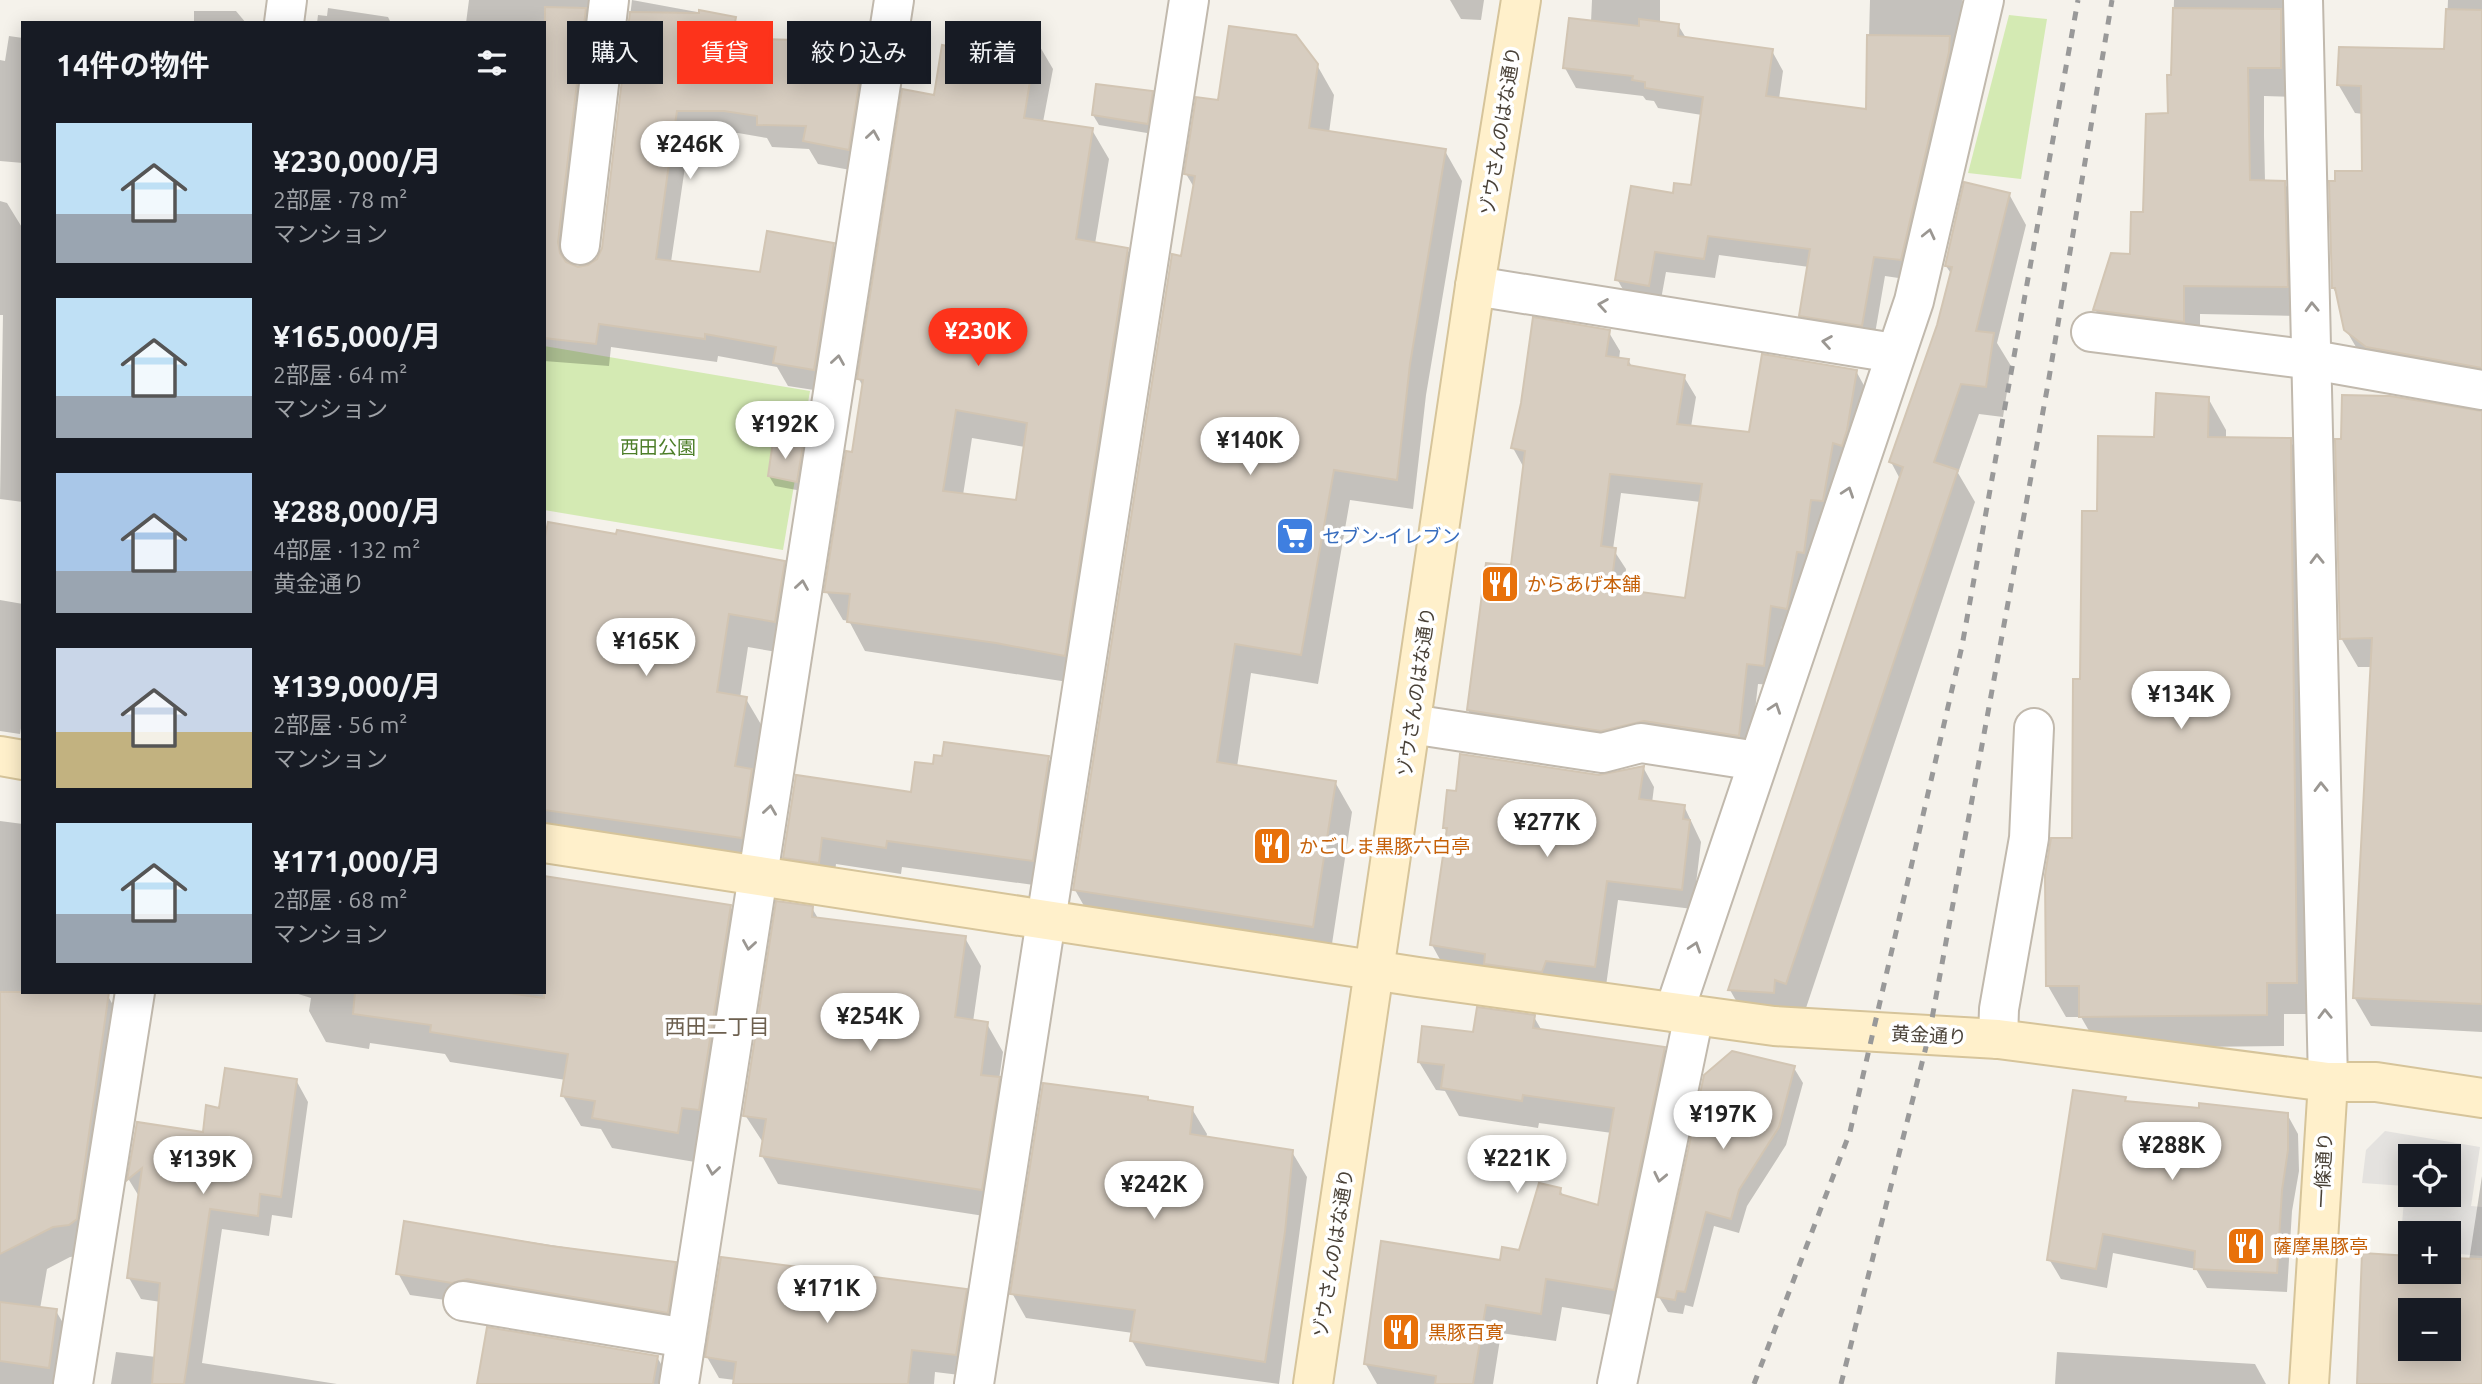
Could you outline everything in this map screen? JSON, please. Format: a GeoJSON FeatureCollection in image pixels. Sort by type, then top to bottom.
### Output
{"type":"FeatureCollection","features":[{"type":"Feature","properties":{"kind":"street"},"geometry":{"type":"LineString","coordinates":[[284,21],[287,0]]}},
{"type":"Feature","properties":{"kind":"street"},"geometry":{"type":"LineString","coordinates":[[580,245],[609,0]]}},
{"type":"Feature","properties":{"kind":"street"},"geometry":{"type":"LineString","coordinates":[[679,1384],[760,878],[792,653],[894,0]]}},
{"type":"Feature","properties":{"kind":"street"},"geometry":{"type":"LineString","coordinates":[[974,1384],[1189,0]]}},
{"type":"Feature","properties":{"kind":"street","name":"ゾウさんのはな通り"},"geometry":{"type":"LineString","coordinates":[[1313,1384],[1475,286],[1521,0]]}},
{"type":"Feature","properties":{"kind":"street"},"geometry":{"type":"LineString","coordinates":[[1617,1384],[1684,1013],[1757,761],[1913,301],[1984,0]]}},
{"type":"Feature","properties":{"kind":"street"},"geometry":{"type":"LineString","coordinates":[[2303,0],[2328,1082]]}},
{"type":"Feature","properties":{"kind":"street"},"geometry":{"type":"LineString","coordinates":[[1475,286],[1894,354]]}},
{"type":"Feature","properties":{"kind":"street"},"geometry":{"type":"LineString","coordinates":[[2091,332],[2313,360],[2482,390]]}},
{"type":"Feature","properties":{"kind":"street"},"geometry":{"type":"LineString","coordinates":[[1411,724],[1602,752],[1641,743],[1757,761]]}},
{"type":"Feature","properties":{"kind":"street"},"geometry":{"type":"LineString","coordinates":[[1998,1039],[1999,1009],[2029,838],[2034,728]]}},
{"type":"Feature","properties":{"kind":"street"},"geometry":{"type":"LineString","coordinates":[[0,756],[21,760]]}},
{"type":"Feature","properties":{"kind":"street","name":"黄金通り"},"geometry":{"type":"LineString","coordinates":[[546,843],[1376,970],[1774,1026],[1998,1039],[2328,1082],[2376,1082],[2482,1098]]}},
{"type":"Feature","properties":{"kind":"street"},"geometry":{"type":"LineString","coordinates":[[74,1384],[135,994]]}},
{"type":"Feature","properties":{"kind":"street","name":"一條通り"},"geometry":{"type":"LineString","coordinates":[[2309,1384],[2328,1082]]}},
{"type":"Feature","properties":{"kind":"street"},"geometry":{"type":"LineString","coordinates":[[463,1301],[686,1338]]}},
{"type":"Feature","properties":{"kind":"green space"},"geometry":{"type":"Polygon","coordinates":[[[2009,15],[2047,19],[2021,179],[1968,173],[2009,15]]]}},
{"type":"Feature","properties":{"kind":"green space","name":"西田公園"},"geometry":{"type":"Polygon","coordinates":[[[546,346],[810,391],[783,550],[546,510],[546,346]]]}},
{"type":"Feature","properties":{"kind":"shaded area"},"geometry":{"type":"Polygon","coordinates":[[[2385,1131],[2480,1147],[2471,1206],[2482,1207],[2482,1256],[2461,1254],[2461,1221],[2402,1221],[2403,1207],[2461,1207],[2461,1144],[2398,1144],[2398,1186],[2362,1183],[2366,1150],[2385,1131]]]}},
{"type":"Feature","properties":{"kind":"building"},"geometry":{"type":"Polygon","coordinates":[[[545,7],[586,8],[584,21],[567,21],[567,84],[577,84],[558,242],[560,253],[566,262],[578,267],[597,259],[602,248],[621,84],[663,84],[663,21],[629,21],[630,12],[699,13],[699,10],[736,17],[735,21],[677,21],[677,84],[773,84],[773,39],[787,40],[787,84],[859,84],[849,150],[803,141],[806,126],[757,125],[757,116],[724,111],[677,111],[656,259],[760,272],[767,231],[834,243],[814,370],[773,363],[776,347],[705,334],[705,339],[599,324],[596,344],[546,338],[545,7]]]}},
{"type":"Feature","properties":{"kind":"building"},"geometry":{"type":"Polygon","coordinates":[[[2173,8],[2281,9],[2281,68],[2248,68],[2250,180],[2285,181],[2288,287],[2184,286],[2184,322],[2093,310],[2111,253],[2130,254],[2131,212],[2143,212],[2146,114],[2168,113],[2167,75],[2171,75],[2173,8]]]}},
{"type":"Feature","properties":{"kind":"building"},"geometry":{"type":"Polygon","coordinates":[[[2446,9],[2482,10],[2482,368],[2366,347],[2344,330],[2335,288],[2332,288],[2329,181],[2335,181],[2335,171],[2362,171],[2361,86],[2337,85],[2339,47],[2444,49],[2446,9]]]}},
{"type":"Feature","properties":{"kind":"building"},"geometry":{"type":"Polygon","coordinates":[[[1569,18],[1639,26],[1639,19],[1679,24],[1678,36],[1773,49],[1766,96],[1866,109],[1867,35],[1950,36],[1949,52],[1901,260],[1874,257],[1862,326],[1799,316],[1810,249],[1708,236],[1704,259],[1655,252],[1649,286],[1615,280],[1631,186],[1673,193],[1674,183],[1691,185],[1703,97],[1645,88],[1645,82],[1632,80],[1633,76],[1563,68],[1569,18]]]}},
{"type":"Feature","properties":{"kind":"building"},"geometry":{"type":"Polygon","coordinates":[[[1229,26],[1296,35],[1318,64],[1309,128],[1446,149],[1410,364],[1397,480],[1334,470],[1301,655],[1235,644],[1217,762],[1336,781],[1313,927],[1073,890],[1172,254],[1181,256],[1195,176],[1184,174],[1196,97],[1218,100],[1229,26]]]}},
{"type":"Feature","properties":{"kind":"building"},"geometry":{"type":"Polygon","coordinates":[[[942,45],[945,46],[945,84],[1030,84],[1024,118],[1093,128],[1076,239],[1128,248],[1065,656],[996,643],[847,622],[850,594],[824,592],[846,451],[852,452],[863,380],[857,379],[902,89],[934,95],[942,45]],[[956,410],[943,491],[1016,500],[1027,423],[956,410]]]}},
{"type":"Feature","properties":{"kind":"building"},"geometry":{"type":"Polygon","coordinates":[[[1096,84],[1153,91],[1148,124],[1092,115],[1096,84]]]}},
{"type":"Feature","properties":{"kind":"building"},"geometry":{"type":"Polygon","coordinates":[[[1964,182],[2010,193],[1976,331],[1994,333],[1986,387],[1961,384],[1934,462],[1958,470],[1786,984],[1775,980],[1774,993],[1728,990],[1903,467],[1889,462],[1937,325],[1952,267],[1945,266],[1964,182]]]}},
{"type":"Feature","properties":{"kind":"building"},"geometry":{"type":"Polygon","coordinates":[[[1533,317],[1610,330],[1606,356],[1629,359],[1628,365],[1685,375],[1677,424],[1749,432],[1762,354],[1857,370],[1847,430],[1842,446],[1833,443],[1823,501],[1811,500],[1804,553],[1797,552],[1787,609],[1771,606],[1764,666],[1747,664],[1739,736],[1644,721],[1601,731],[1467,710],[1486,563],[1511,565],[1525,451],[1511,448],[1521,403],[1533,317]],[[1610,474],[1601,546],[1616,548],[1611,588],[1685,598],[1702,484],[1610,474]]]}},
{"type":"Feature","properties":{"kind":"building"},"geometry":{"type":"Polygon","coordinates":[[[2156,393],[2209,397],[2208,437],[2291,438],[2297,983],[2267,983],[2267,1015],[2079,1017],[2079,986],[2046,986],[2045,875],[2051,838],[2072,838],[2073,679],[2080,679],[2082,511],[2097,511],[2098,436],[2154,437],[2156,393]]]}},
{"type":"Feature","properties":{"kind":"building"},"geometry":{"type":"Polygon","coordinates":[[[2342,395],[2390,396],[2482,411],[2482,1004],[2353,998],[2372,638],[2340,639],[2335,439],[2341,439],[2342,395]]]}},
{"type":"Feature","properties":{"kind":"building"},"geometry":{"type":"Polygon","coordinates":[[[773,441],[803,445],[797,482],[768,476],[773,441]]]}},
{"type":"Feature","properties":{"kind":"building"},"geometry":{"type":"Polygon","coordinates":[[[548,522],[616,534],[617,530],[785,561],[775,622],[729,614],[717,692],[747,697],[735,766],[752,769],[742,838],[546,810],[548,522]]]}},
{"type":"Feature","properties":{"kind":"building"},"geometry":{"type":"Polygon","coordinates":[[[944,742],[1049,756],[1033,861],[887,841],[886,848],[822,838],[819,863],[783,858],[796,775],[911,792],[915,762],[933,764],[934,755],[942,756],[944,742]]]}},
{"type":"Feature","properties":{"kind":"building"},"geometry":{"type":"Polygon","coordinates":[[[1460,754],[1599,775],[1644,766],[1639,799],[1685,805],[1683,819],[1690,820],[1682,890],[1607,881],[1595,967],[1546,961],[1542,972],[1484,964],[1485,954],[1430,945],[1447,828],[1443,828],[1447,790],[1456,791],[1460,754]]]}},
{"type":"Feature","properties":{"kind":"building"},"geometry":{"type":"Polygon","coordinates":[[[546,876],[731,905],[699,1110],[682,1108],[678,1133],[592,1118],[595,1101],[561,1096],[568,1054],[430,1032],[431,1025],[353,1014],[355,994],[515,994],[544,998],[546,876]]]}},
{"type":"Feature","properties":{"kind":"building"},"geometry":{"type":"Polygon","coordinates":[[[776,901],[813,906],[812,917],[966,936],[955,1017],[988,1022],[981,1075],[1000,1077],[982,1190],[760,1156],[766,1119],[743,1116],[776,901]]]}},
{"type":"Feature","properties":{"kind":"building"},"geometry":{"type":"Polygon","coordinates":[[[0,992],[109,994],[77,1219],[69,1225],[53,1227],[0,1254],[0,992]]]}},
{"type":"Feature","properties":{"kind":"building"},"geometry":{"type":"Polygon","coordinates":[[[1477,1007],[1535,1015],[1533,1028],[1665,1047],[1614,1290],[1546,1279],[1541,1314],[1486,1305],[1473,1384],[1435,1384],[1436,1376],[1364,1364],[1381,1241],[1500,1260],[1502,1247],[1519,1250],[1539,1183],[1561,1188],[1560,1194],[1598,1205],[1614,1108],[1523,1095],[1522,1101],[1441,1088],[1444,1065],[1418,1062],[1422,1026],[1473,1032],[1477,1007]]]}},
{"type":"Feature","properties":{"kind":"building"},"geometry":{"type":"Polygon","coordinates":[[[1732,1051],[1795,1066],[1779,1127],[1739,1190],[1731,1219],[1706,1212],[1685,1292],[1677,1291],[1675,1300],[1657,1297],[1704,1075],[1732,1051]]]}},
{"type":"Feature","properties":{"kind":"building"},"geometry":{"type":"Polygon","coordinates":[[[225,1068],[297,1079],[281,1197],[260,1194],[258,1216],[210,1209],[184,1384],[152,1384],[160,1283],[127,1278],[142,1168],[127,1180],[137,1122],[203,1132],[206,1105],[219,1108],[225,1068]]]}},
{"type":"Feature","properties":{"kind":"building"},"geometry":{"type":"Polygon","coordinates":[[[1043,1083],[1148,1097],[1148,1100],[1193,1107],[1190,1134],[1293,1150],[1285,1232],[1265,1362],[1130,1341],[1135,1310],[1010,1294],[1043,1083]]]}},
{"type":"Feature","properties":{"kind":"building"},"geometry":{"type":"Polygon","coordinates":[[[2073,1090],[2126,1097],[2125,1101],[2199,1108],[2199,1103],[2288,1113],[2288,1150],[2282,1190],[2277,1273],[2194,1269],[2195,1251],[2103,1234],[2096,1269],[2047,1260],[2073,1090]]]}},
{"type":"Feature","properties":{"kind":"building"},"geometry":{"type":"Polygon","coordinates":[[[404,1221],[551,1246],[676,1262],[668,1313],[467,1279],[452,1283],[396,1274],[404,1221]]]}},
{"type":"Feature","properties":{"kind":"building"},"geometry":{"type":"Polygon","coordinates":[[[2362,1253],[2398,1255],[2398,1284],[2461,1284],[2461,1258],[2482,1259],[2482,1384],[2357,1384],[2362,1253]]]}},
{"type":"Feature","properties":{"kind":"building"},"geometry":{"type":"Polygon","coordinates":[[[721,1257],[967,1289],[956,1355],[912,1350],[908,1384],[733,1384],[736,1362],[705,1357],[721,1257]]]}},
{"type":"Feature","properties":{"kind":"building"},"geometry":{"type":"Polygon","coordinates":[[[0,1302],[57,1309],[49,1368],[0,1361],[0,1302]]]}},
{"type":"Feature","properties":{"kind":"building"},"geometry":{"type":"Polygon","coordinates":[[[487,1327],[658,1356],[653,1384],[477,1384],[487,1327]]]}},
{"type":"Feature","properties":{"kind":"railway"},"geometry":{"type":"LineString","coordinates":[[1754,1384],[1850,1132],[1962,646],[2078,0]]}},
{"type":"Feature","properties":{"kind":"railway"},"geometry":{"type":"LineString","coordinates":[[1841,1384],[1929,1035],[2048,384],[2112,0]]}},
{"type":"Feature","properties":{"kind":"place","name":"セブン-イレブン"},"geometry":{"type":"Point","coordinates":[1295,536]}},
{"type":"Feature","properties":{"kind":"place","name":"からあげ本舗"},"geometry":{"type":"Point","coordinates":[1500,584]}},
{"type":"Feature","properties":{"kind":"place","name":"かごしま黒豚六白亭"},"geometry":{"type":"Point","coordinates":[1272,846]}},
{"type":"Feature","properties":{"kind":"place","name":"薩摩黒豚亭"},"geometry":{"type":"Point","coordinates":[2246,1246]}},
{"type":"Feature","properties":{"kind":"place","name":"黒豚百寛"},"geometry":{"type":"Point","coordinates":[1401,1332]}},
{"type":"Feature","properties":{"kind":"district","name":"西田二丁目"},"geometry":{"type":"Point","coordinates":[717,1027]}}]}
